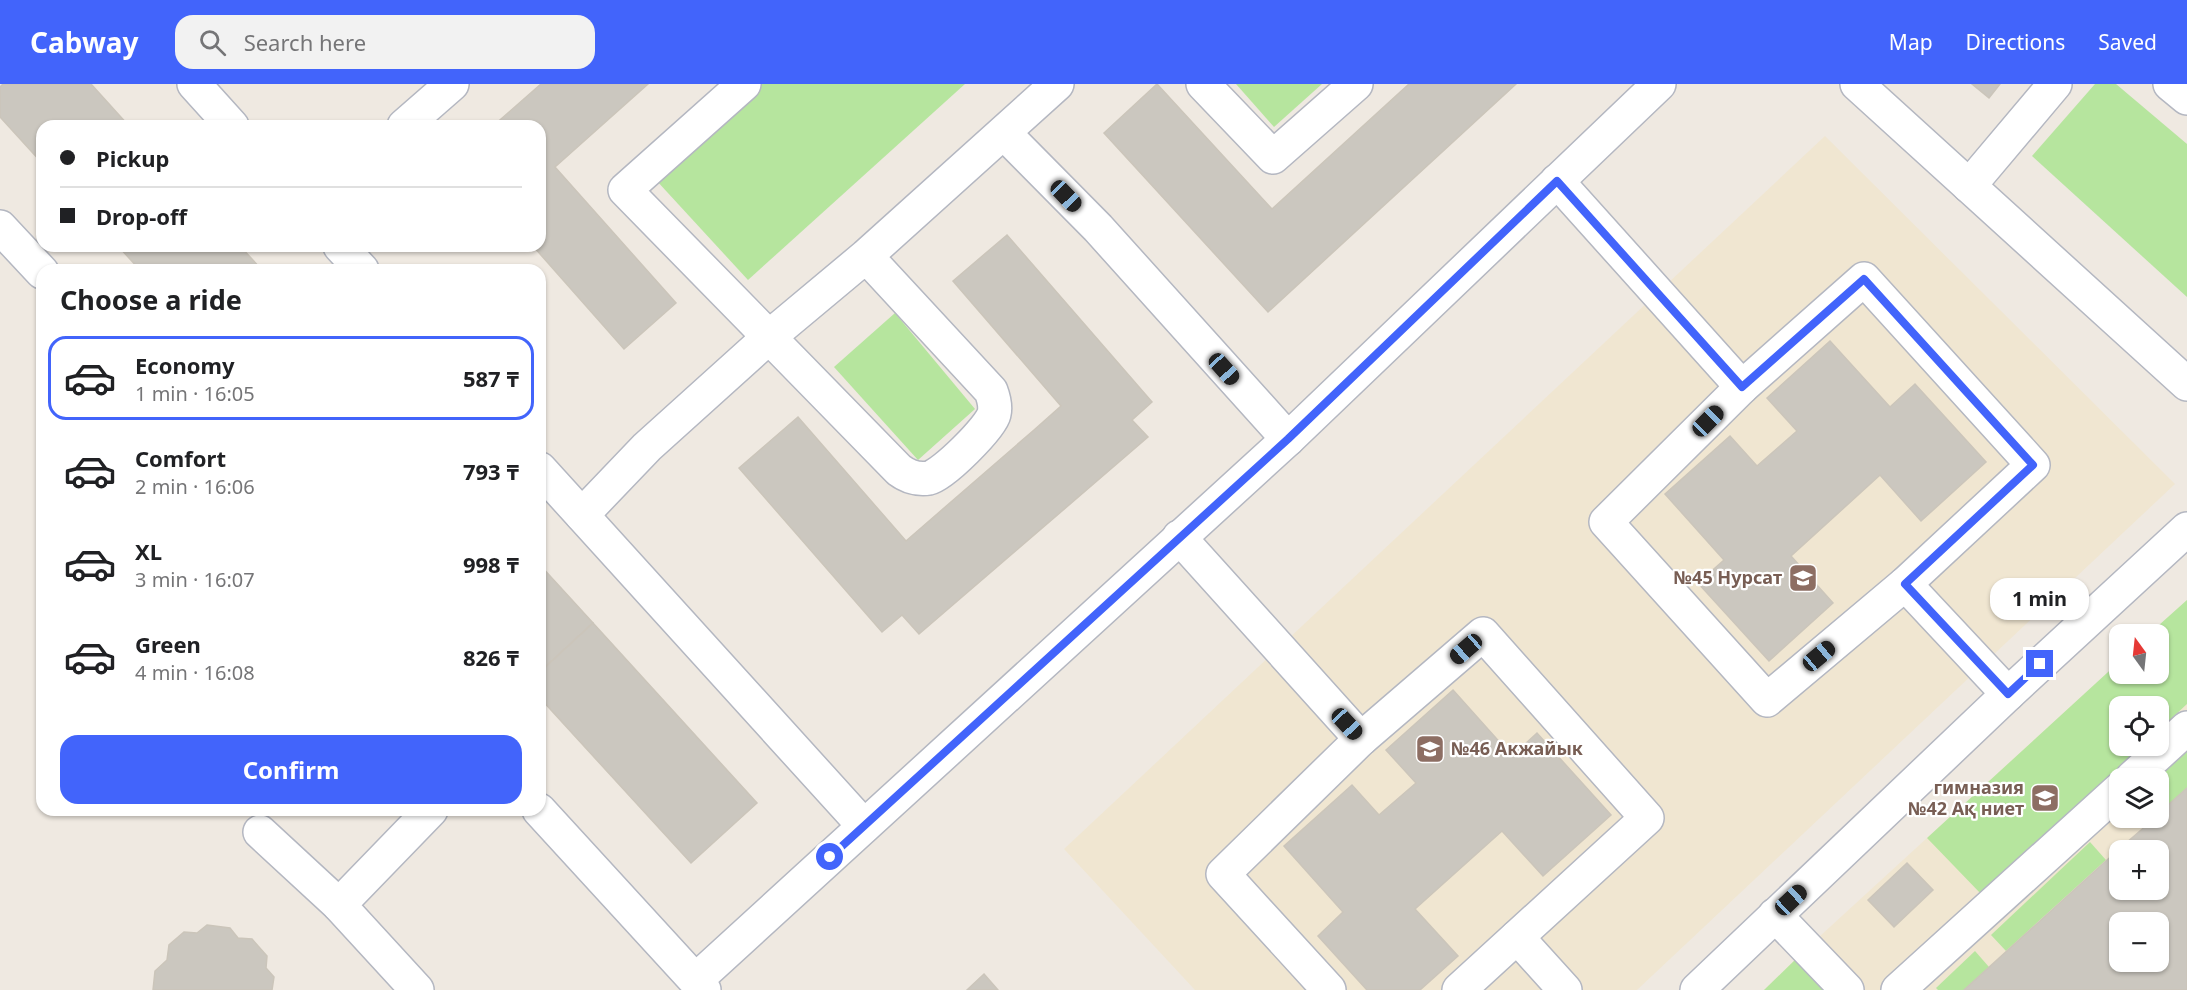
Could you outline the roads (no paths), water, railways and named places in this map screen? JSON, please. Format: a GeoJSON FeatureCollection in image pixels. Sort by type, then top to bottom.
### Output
{"type":"FeatureCollection","features":[{"type":"Feature","properties":{"kind":"lane"},"geometry":{"type":"LineString","coordinates":[[194,84],[227,120]]}},
{"type":"Feature","properties":{"kind":"lane"},"geometry":{"type":"LineString","coordinates":[[411,120],[452,84]]}},
{"type":"Feature","properties":{"kind":"lane"},"geometry":{"type":"LineString","coordinates":[[744,84],[625,190],[899,470],[908,476],[930,478],[944,471],[991,422],[995,405],[994,398],[991,391],[866,256]]}},
{"type":"Feature","properties":{"kind":"lane"},"geometry":{"type":"LineString","coordinates":[[582,515],[647,447],[769,337],[866,256],[1057,84]]}},
{"type":"Feature","properties":{"kind":"lane"},"geometry":{"type":"LineString","coordinates":[[1203,84],[1273,157],[1356,84]]}},
{"type":"Feature","properties":{"kind":"lane"},"geometry":{"type":"LineString","coordinates":[[545,816],[700,985],[864,826],[1288,439],[1659,84]]}},
{"type":"Feature","properties":{"kind":"lane"},"geometry":{"type":"LineString","coordinates":[[1857,84],[2187,384]]}},
{"type":"Feature","properties":{"kind":"lane"},"geometry":{"type":"LineString","coordinates":[[1969,186],[2055,84]]}},
{"type":"Feature","properties":{"kind":"lane"},"geometry":{"type":"LineString","coordinates":[[2170,84],[2187,98]]}},
{"type":"Feature","properties":{"kind":"lane"},"geometry":{"type":"LineString","coordinates":[[1004,133],[1098,228],[1288,439]]}},
{"type":"Feature","properties":{"kind":"lane"},"geometry":{"type":"LineString","coordinates":[[1557,181],[1742,387]]}},
{"type":"Feature","properties":{"kind":"lane"},"geometry":{"type":"LineString","coordinates":[[0,227],[36,266]]}},
{"type":"Feature","properties":{"kind":"lane"},"geometry":{"type":"LineString","coordinates":[[346,252],[356,264]]}},
{"type":"Feature","properties":{"kind":"lane"},"geometry":{"type":"LineString","coordinates":[[1864,279],[2033,465],[1905,584],[1767,699],[1606,522],[1742,387],[1864,279]]}},
{"type":"Feature","properties":{"kind":"lane"},"geometry":{"type":"LineString","coordinates":[[546,476],[864,826]]}},
{"type":"Feature","properties":{"kind":"lane"},"geometry":{"type":"LineString","coordinates":[[1697,990],[2008,694],[2187,529]]}},
{"type":"Feature","properties":{"kind":"lane"},"geometry":{"type":"LineString","coordinates":[[1179,537],[1361,739]]}},
{"type":"Feature","properties":{"kind":"lane"},"geometry":{"type":"LineString","coordinates":[[1905,584],[2008,694]]}},
{"type":"Feature","properties":{"kind":"lane"},"geometry":{"type":"LineString","coordinates":[[1329,990],[1223,874],[1361,739],[1483,634],[1647,818],[1459,990]]}},
{"type":"Feature","properties":{"kind":"lane"},"geometry":{"type":"LineString","coordinates":[[2143,768],[2187,728]]}},
{"type":"Feature","properties":{"kind":"lane"},"geometry":{"type":"LineString","coordinates":[[1898,990],[2109,799]]}},
{"type":"Feature","properties":{"kind":"lane"},"geometry":{"type":"LineString","coordinates":[[339,905],[425,816]]}},
{"type":"Feature","properties":{"kind":"lane"},"geometry":{"type":"LineString","coordinates":[[260,832],[339,905],[417,990]]}},
{"type":"Feature","properties":{"kind":"lane"},"geometry":{"type":"LineString","coordinates":[[1775,915],[1846,990]]}},
{"type":"Feature","properties":{"kind":"lane"},"geometry":{"type":"LineString","coordinates":[[1517,937],[1565,990]]}},
{"type":"Feature","properties":{"kind":"place","name":"№45 Нурсат"},"geometry":{"type":"Point","coordinates":[1803,578]}},
{"type":"Feature","properties":{"kind":"place","name":"№46 Акжайык"},"geometry":{"type":"Point","coordinates":[1430,749]}},
{"type":"Feature","properties":{"kind":"place","name":"гимназия №42 Ақ ниет"},"geometry":{"type":"Point","coordinates":[2045,798]}}]}
